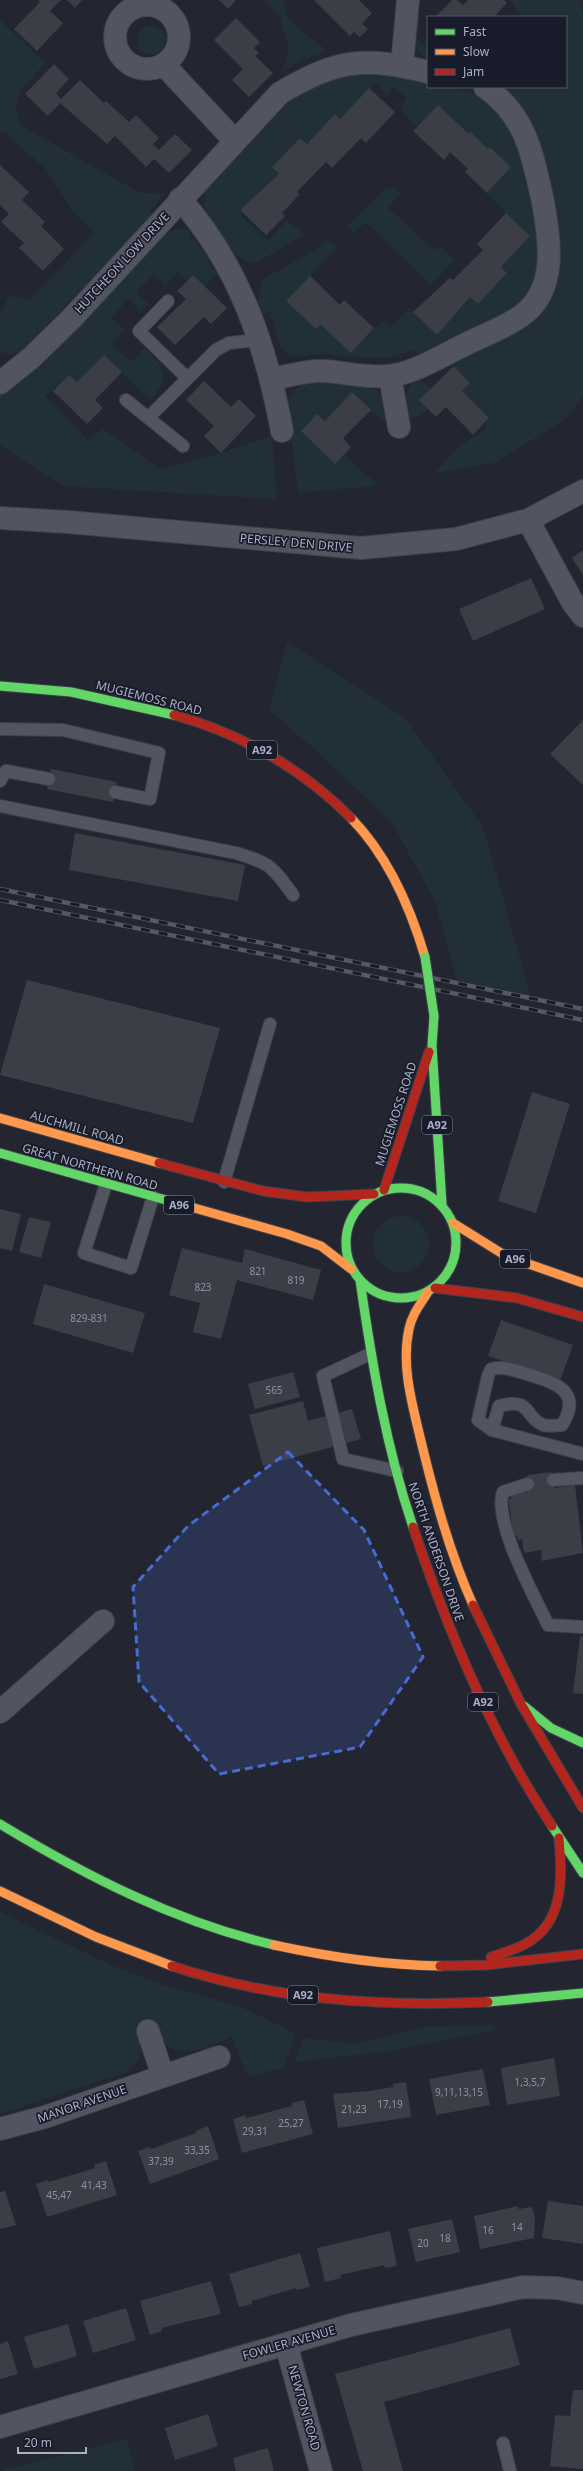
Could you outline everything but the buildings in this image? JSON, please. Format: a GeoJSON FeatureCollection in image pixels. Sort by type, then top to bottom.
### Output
{"type":"FeatureCollection","features":[{"type":"Feature","properties":{"kind":"main road","name":"MUGIEMOSS ROAD"},"geometry":{"type":"LineString","coordinates":[[0,686],[80,693],[173,714],[233,735],[278,759],[334,801],[373,844],[400,892],[425,957],[434,1016],[432,1046],[442,1204]]}},
{"type":"Feature","properties":{"kind":"main road","name":"MUGIEMOSS ROAD"},"geometry":{"type":"LineString","coordinates":[[384,1190],[419,1079],[432,1046]]}},
{"type":"Feature","properties":{"kind":"main road","name":"AUCHMILL ROAD"},"geometry":{"type":"LineString","coordinates":[[0,1118],[148,1160]]}},
{"type":"Feature","properties":{"kind":"main road","name":"GREAT NORTHERN ROAD"},"geometry":{"type":"LineString","coordinates":[[0,1153],[153,1198],[287,1234],[321,1246],[351,1268]]}},
{"type":"Feature","properties":{"kind":"main road","name":"GREAT NORTHERN ROAD"},"geometry":{"type":"LineString","coordinates":[[148,1160],[224,1182],[263,1191],[307,1196],[374,1194]]}},
{"type":"Feature","properties":{"kind":"main road","name":"A92"},"geometry":{"type":"LineString","coordinates":[[400,1187],[415,1189],[429,1195],[442,1204],[453,1223],[457,1240],[455,1259],[447,1275],[432,1290],[411,1298],[392,1298],[374,1292],[360,1280],[351,1268],[345,1244],[349,1224],[359,1207],[374,1194],[384,1190],[400,1187]]}},
{"type":"Feature","properties":{"kind":"main road","name":"A96"},"geometry":{"type":"LineString","coordinates":[[453,1223],[506,1256],[583,1283]]}},
{"type":"Feature","properties":{"kind":"main road","name":"NORTH ANDERSON DRIVE"},"geometry":{"type":"LineString","coordinates":[[360,1280],[370,1354],[383,1417],[417,1539],[443,1615],[468,1673],[558,1838],[583,1873]]}},
{"type":"Feature","properties":{"kind":"main road"},"geometry":{"type":"LineString","coordinates":[[432,1290],[496,1294],[536,1303],[583,1317]]}},
{"type":"Feature","properties":{"kind":"main road","name":"NORTH ANDERSON DRIVE"},"geometry":{"type":"LineString","coordinates":[[432,1290],[413,1314],[406,1359],[409,1386],[428,1479],[462,1579],[491,1643],[553,1760],[583,1808]]}},
{"type":"Feature","properties":{"kind":"main road"},"geometry":{"type":"LineString","coordinates":[[522,1704],[545,1726],[562,1736],[583,1743]]}},
{"type":"Feature","properties":{"kind":"main road"},"geometry":{"type":"LineString","coordinates":[[0,1824],[64,1863],[147,1905],[247,1939],[320,1956],[360,1962],[427,1966],[468,1966],[583,1954]]}},
{"type":"Feature","properties":{"kind":"main road"},"geometry":{"type":"LineString","coordinates":[[468,1966],[529,1942],[543,1930],[552,1917],[558,1904],[561,1885],[558,1838]]}},
{"type":"Feature","properties":{"kind":"main road","name":"A92"},"geometry":{"type":"LineString","coordinates":[[0,1890],[56,1919],[121,1947],[178,1968],[266,1991],[342,2000],[431,2004],[496,2003],[583,1993]]}},
{"type":"Feature","properties":{"kind":"street"},"geometry":{"type":"LineString","coordinates":[[402,66],[408,0]]}},
{"type":"Feature","properties":{"kind":"street","name":"HUTCHEON LOW DRIVE"},"geometry":{"type":"LineString","coordinates":[[2,379],[31,358],[72,318],[162,222],[180,199],[234,140],[280,93],[308,77],[336,66],[358,62],[402,66],[427,72]]}},
{"type":"Feature","properties":{"kind":"street"},"geometry":{"type":"LineString","coordinates":[[164,65],[234,140]]}},
{"type":"Feature","properties":{"kind":"street"},"geometry":{"type":"LineString","coordinates":[[272,379],[322,371],[390,376],[428,363],[521,316],[539,296],[548,274],[550,252],[547,225],[532,150],[523,130],[509,110],[495,94],[486,88]]}},
{"type":"Feature","properties":{"kind":"street"},"geometry":{"type":"LineString","coordinates":[[180,199],[199,220],[216,245],[236,280],[260,340],[272,379],[282,431]]}},
{"type":"Feature","properties":{"kind":"street"},"geometry":{"type":"LineString","coordinates":[[390,376],[399,427]]}},
{"type":"Feature","properties":{"kind":"street","name":"PERSLEY DEN DRIVE"},"geometry":{"type":"LineString","coordinates":[[0,518],[68,522],[361,548],[456,539],[528,520],[583,491]]}},
{"type":"Feature","properties":{"kind":"street"},"geometry":{"type":"LineString","coordinates":[[528,520],[573,603],[583,616]]}},
{"type":"Feature","properties":{"kind":"street"},"geometry":{"type":"LineString","coordinates":[[0,1712],[102,1621]]}},
{"type":"Feature","properties":{"kind":"street"},"geometry":{"type":"LineString","coordinates":[[148,2031],[163,2076]]}},
{"type":"Feature","properties":{"kind":"street","name":"MANOR AVENUE"},"geometry":{"type":"LineString","coordinates":[[0,2129],[45,2118],[219,2057]]}},
{"type":"Feature","properties":{"kind":"street","name":"FOWLER AVENUE"},"geometry":{"type":"LineString","coordinates":[[0,2427],[351,2325],[523,2287],[557,2288],[583,2293]]}},
{"type":"Feature","properties":{"kind":"street","name":"NEWTON ROAD"},"geometry":{"type":"LineString","coordinates":[[286,2344],[321,2471]]}},
{"type":"Feature","properties":{"kind":"lane"},"geometry":{"type":"LineString","coordinates":[[168,301],[139,331],[187,378]]}},
{"type":"Feature","properties":{"kind":"lane"},"geometry":{"type":"LineString","coordinates":[[148,418],[216,350],[228,343],[260,340]]}},
{"type":"Feature","properties":{"kind":"lane"},"geometry":{"type":"LineString","coordinates":[[126,400],[183,446]]}},
{"type":"Feature","properties":{"kind":"lane"},"geometry":{"type":"LineString","coordinates":[[0,729],[63,730],[159,753],[150,798],[115,792]]}},
{"type":"Feature","properties":{"kind":"lane"},"geometry":{"type":"LineString","coordinates":[[0,780],[6,772],[49,779]]}},
{"type":"Feature","properties":{"kind":"lane"},"geometry":{"type":"LineString","coordinates":[[0,806],[236,852],[260,860],[274,869],[293,895]]}},
{"type":"Feature","properties":{"kind":"lane"},"geometry":{"type":"LineString","coordinates":[[224,1182],[270,1024]]}},
{"type":"Feature","properties":{"kind":"lane"},"geometry":{"type":"LineString","coordinates":[[106,1184],[84,1253],[131,1268],[153,1198]]}},
{"type":"Feature","properties":{"kind":"lane"},"geometry":{"type":"LineString","coordinates":[[370,1354],[323,1376],[343,1459],[397,1470]]}},
{"type":"Feature","properties":{"kind":"lane"},"geometry":{"type":"LineString","coordinates":[[492,1430],[499,1406],[510,1403],[528,1408],[537,1422],[545,1426],[562,1425],[568,1414],[570,1402],[564,1388],[547,1380],[502,1367],[491,1370],[478,1420],[492,1430],[583,1454]]}},
{"type":"Feature","properties":{"kind":"lane"},"geometry":{"type":"LineString","coordinates":[[553,1480],[583,1478]]}},
{"type":"Feature","properties":{"kind":"lane"},"geometry":{"type":"LineString","coordinates":[[528,1484],[503,1492],[501,1498],[504,1529],[548,1625],[583,1627]]}},
{"type":"Feature","properties":{"kind":"lane"},"geometry":{"type":"LineString","coordinates":[[502,2443],[510,2471]]}},
{"type":"Feature","properties":{"kind":"highlighted area"},"geometry":{"type":"Polygon","coordinates":[[[288,1452],[364,1530],[423,1657],[360,1747],[219,1774],[139,1682],[133,1587],[188,1526],[288,1452]]]}},
{"type":"Feature","properties":{"kind":"shaded area"},"geometry":{"type":"Polygon","coordinates":[[[263,0],[284,0],[285,9],[293,23],[306,35],[328,51],[304,59],[282,72],[289,49],[280,17],[263,0]]]}},
{"type":"Feature","properties":{"kind":"shaded area"},"geometry":{"type":"Polygon","coordinates":[[[510,0],[579,0],[583,13],[583,396],[566,419],[494,463],[435,473],[459,446],[483,432],[489,418],[462,391],[470,383],[454,366],[456,358],[508,333],[534,317],[544,308],[550,299],[557,279],[559,266],[559,245],[513,104],[505,88],[567,88],[567,16],[521,16],[510,0]]]}},
{"type":"Feature","properties":{"kind":"shaded area"},"geometry":{"type":"Polygon","coordinates":[[[0,20],[45,63],[22,89],[15,107],[20,125],[140,193],[166,193],[150,211],[154,215],[22,351],[9,354],[0,352],[0,315],[9,296],[29,300],[94,233],[75,214],[45,168],[4,132],[0,133],[0,20]]]}},
{"type":"Feature","properties":{"kind":"shaded area"},"geometry":{"type":"Polygon","coordinates":[[[151,26],[161,30],[165,40],[161,50],[151,54],[141,50],[137,40],[141,30],[151,26]]]}},
{"type":"Feature","properties":{"kind":"shaded area"},"geometry":{"type":"Polygon","coordinates":[[[414,37],[427,47],[427,60],[417,49],[414,37]]]}},
{"type":"Feature","properties":{"kind":"shaded area"},"geometry":{"type":"Polygon","coordinates":[[[361,72],[388,73],[427,83],[427,88],[450,88],[476,94],[491,103],[518,134],[541,225],[538,272],[530,291],[515,308],[463,339],[447,340],[419,355],[414,350],[391,357],[359,357],[326,354],[293,356],[281,349],[269,310],[264,315],[258,302],[262,280],[315,250],[324,242],[331,242],[338,246],[286,301],[316,329],[321,325],[351,353],[381,322],[391,327],[409,308],[437,335],[470,297],[478,303],[507,273],[501,267],[530,236],[487,193],[511,167],[491,147],[488,149],[438,105],[416,127],[400,107],[407,98],[394,87],[387,95],[375,82],[340,119],[335,114],[307,144],[300,138],[272,167],[279,174],[238,212],[268,241],[287,220],[305,235],[257,262],[245,261],[235,254],[221,232],[205,214],[204,201],[206,190],[289,102],[313,87],[339,76],[361,72]]]}},
{"type":"Feature","properties":{"kind":"shaded area"},"geometry":{"type":"Polygon","coordinates":[[[387,188],[395,188],[401,193],[388,208],[435,251],[440,246],[455,260],[431,285],[366,222],[354,233],[347,226],[387,188]]]}},
{"type":"Feature","properties":{"kind":"shaded area"},"geometry":{"type":"Polygon","coordinates":[[[176,229],[189,230],[190,237],[203,250],[216,274],[205,287],[193,275],[187,281],[178,271],[165,286],[154,274],[136,292],[148,304],[141,312],[128,299],[111,318],[125,330],[111,344],[131,362],[144,348],[161,367],[163,379],[157,392],[150,400],[104,355],[77,382],[69,375],[45,396],[88,440],[103,429],[161,469],[221,453],[272,436],[277,499],[63,486],[0,445],[0,394],[10,388],[78,325],[167,233],[176,229]]]}},
{"type":"Feature","properties":{"kind":"shaded area"},"geometry":{"type":"Polygon","coordinates":[[[418,377],[431,389],[428,406],[419,416],[407,419],[407,391],[418,377]]]}},
{"type":"Feature","properties":{"kind":"shaded area"},"geometry":{"type":"Polygon","coordinates":[[[315,380],[343,381],[363,384],[372,387],[379,392],[384,399],[388,421],[385,423],[352,393],[325,421],[317,414],[301,431],[335,463],[344,455],[379,486],[298,492],[287,404],[292,394],[298,388],[315,380]]]}},
{"type":"Feature","properties":{"kind":"shaded area"},"geometry":{"type":"Polygon","coordinates":[[[287,642],[405,718],[483,827],[531,997],[457,980],[435,901],[392,823],[318,752],[269,710],[287,642]]]}},
{"type":"Feature","properties":{"kind":"shaded area"},"geometry":{"type":"Polygon","coordinates":[[[401,1216],[412,1218],[421,1224],[427,1233],[429,1244],[427,1255],[421,1264],[412,1270],[401,1272],[390,1270],[381,1264],[375,1255],[373,1244],[375,1233],[381,1224],[390,1218],[401,1216]]]}},
{"type":"Feature","properties":{"kind":"shaded area"},"geometry":{"type":"Polygon","coordinates":[[[0,1912],[113,1966],[160,1984],[241,2007],[293,2032],[295,2037],[284,2067],[248,2077],[232,2037],[203,2048],[184,2051],[175,2050],[167,2045],[160,2037],[141,2044],[139,2060],[128,2071],[0,2114],[0,1912]]]}},
{"type":"Feature","properties":{"kind":"shaded area"},"geometry":{"type":"Polygon","coordinates":[[[495,2025],[495,2030],[390,2051],[294,2062],[303,2038],[354,2044],[426,2027],[495,2025]]]}},
{"type":"Feature","properties":{"kind":"shaded area"},"geometry":{"type":"Polygon","coordinates":[[[127,2439],[135,2471],[2,2471],[2,2470],[127,2439]]]}},
{"type":"Feature","properties":{"kind":"railway"},"geometry":{"type":"LineString","coordinates":[[0,889],[583,1009]]}},
{"type":"Feature","properties":{"kind":"railway"},"geometry":{"type":"LineString","coordinates":[[0,900],[583,1020]]}},
{"type":"Feature","properties":{"kind":"traffic: fast"},"geometry":{"type":"LineString","coordinates":[[0,686],[71,692],[174,715]]}},
{"type":"Feature","properties":{"kind":"traffic: fast"},"geometry":{"type":"LineString","coordinates":[[425,957],[434,1016]]}},
{"type":"Feature","properties":{"kind":"traffic: fast"},"geometry":{"type":"LineString","coordinates":[[434,1016],[432,1046],[442,1204]]}},
{"type":"Feature","properties":{"kind":"traffic: fast"},"geometry":{"type":"LineString","coordinates":[[0,1153],[180,1204]]}},
{"type":"Feature","properties":{"kind":"traffic: fast"},"geometry":{"type":"LineString","coordinates":[[401,1188],[422,1192],[432,1197],[440,1204],[447,1212],[452,1222],[456,1243],[452,1264],[447,1274],[440,1282],[432,1289],[422,1294],[401,1298],[380,1294],[370,1289],[362,1282],[355,1274],[350,1264],[346,1243],[350,1222],[355,1212],[362,1204],[370,1197],[380,1192],[401,1188]]}},
{"type":"Feature","properties":{"kind":"traffic: fast"},"geometry":{"type":"LineString","coordinates":[[360,1280],[381,1405],[403,1497],[413,1527]]}},
{"type":"Feature","properties":{"kind":"traffic: fast"},"geometry":{"type":"LineString","coordinates":[[524,1706],[551,1728],[583,1743]]}},
{"type":"Feature","properties":{"kind":"traffic: fast"},"geometry":{"type":"LineString","coordinates":[[0,1824],[65,1862],[132,1895],[202,1924],[274,1945]]}},
{"type":"Feature","properties":{"kind":"traffic: fast"},"geometry":{"type":"LineString","coordinates":[[552,1826],[583,1873]]}},
{"type":"Feature","properties":{"kind":"traffic: fast"},"geometry":{"type":"LineString","coordinates":[[488,2002],[583,1993]]}},
{"type":"Feature","properties":{"kind":"traffic: slow"},"geometry":{"type":"LineString","coordinates":[[351,818],[387,865],[405,901],[425,957]]}},
{"type":"Feature","properties":{"kind":"traffic: slow"},"geometry":{"type":"LineString","coordinates":[[0,1118],[159,1163]]}},
{"type":"Feature","properties":{"kind":"traffic: slow"},"geometry":{"type":"LineString","coordinates":[[180,1204],[287,1234],[321,1246],[351,1269]]}},
{"type":"Feature","properties":{"kind":"traffic: slow"},"geometry":{"type":"LineString","coordinates":[[453,1223],[506,1256],[583,1283]]}},
{"type":"Feature","properties":{"kind":"traffic: slow"},"geometry":{"type":"LineString","coordinates":[[428,1292],[414,1314],[410,1324],[406,1356],[408,1384],[425,1459],[449,1543],[473,1605]]}},
{"type":"Feature","properties":{"kind":"traffic: slow"},"geometry":{"type":"LineString","coordinates":[[0,1891],[96,1937],[172,1966]]}},
{"type":"Feature","properties":{"kind":"traffic: slow"},"geometry":{"type":"LineString","coordinates":[[274,1945],[357,1960],[440,1966]]}},
{"type":"Feature","properties":{"kind":"traffic: jam"},"geometry":{"type":"LineString","coordinates":[[174,715],[223,732],[269,755],[312,784],[351,818]]}},
{"type":"Feature","properties":{"kind":"traffic: jam"},"geometry":{"type":"LineString","coordinates":[[384,1190],[429,1052]]}},
{"type":"Feature","properties":{"kind":"traffic: jam"},"geometry":{"type":"LineString","coordinates":[[159,1163],[263,1191],[307,1197],[374,1194]]}},
{"type":"Feature","properties":{"kind":"traffic: jam"},"geometry":{"type":"LineString","coordinates":[[435,1288],[517,1298],[583,1317]]}},
{"type":"Feature","properties":{"kind":"traffic: jam"},"geometry":{"type":"LineString","coordinates":[[413,1527],[456,1643],[490,1719],[509,1755],[552,1826]]}},
{"type":"Feature","properties":{"kind":"traffic: jam"},"geometry":{"type":"LineString","coordinates":[[473,1605],[521,1704],[583,1808]]}},
{"type":"Feature","properties":{"kind":"traffic: jam"},"geometry":{"type":"LineString","coordinates":[[491,1957],[513,1950],[525,1944],[538,1935],[548,1924],[554,1912],[560,1883],[561,1868],[559,1838]]}},
{"type":"Feature","properties":{"kind":"traffic: jam"},"geometry":{"type":"LineString","coordinates":[[440,1966],[486,1965],[583,1954]]}},
{"type":"Feature","properties":{"kind":"traffic: jam"},"geometry":{"type":"LineString","coordinates":[[172,1966],[210,1978],[249,1987],[328,1999],[407,2003],[488,2002]]}}]}
